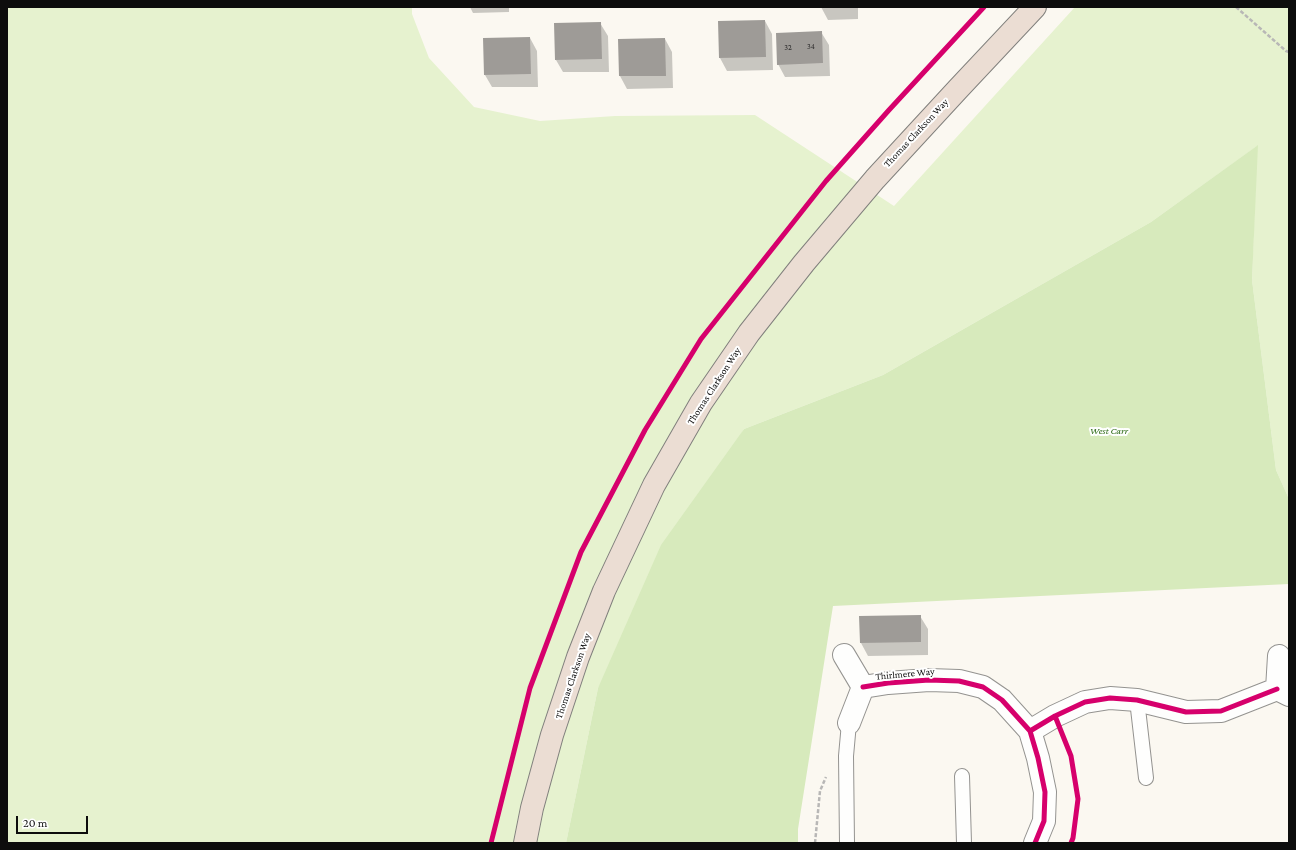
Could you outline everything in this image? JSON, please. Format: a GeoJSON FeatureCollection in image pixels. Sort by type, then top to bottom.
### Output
{"type":"FeatureCollection","features":[{"type":"Feature","properties":{"kind":"highway","name":"Thomas Clarkson Way"},"geometry":{"type":"LineString","coordinates":[[525,843],[532,808],[552,736],[578,657],[601,598],[654,485],[701,403],[749,333],[804,263],[875,179],[1036,7]]}},
{"type":"Feature","properties":{"kind":"street","name":"Thirlmere Way"},"geometry":{"type":"LineString","coordinates":[[844,655],[863,687]]}},
{"type":"Feature","properties":{"kind":"street"},"geometry":{"type":"LineString","coordinates":[[1030,731],[1055,716],[1085,702],[1110,698],[1137,700],[1186,712],[1221,711],[1283,692],[1279,656]]}},
{"type":"Feature","properties":{"kind":"street","name":"Thirlmere Way"},"geometry":{"type":"LineString","coordinates":[[863,687],[888,683],[929,680],[959,681],[983,687],[1002,700],[1030,731],[1038,758],[1045,792],[1044,821],[1035,843]]}},
{"type":"Feature","properties":{"kind":"street","name":"Thirlmere Way"},"geometry":{"type":"LineString","coordinates":[[849,723],[863,687]]}},
{"type":"Feature","properties":{"kind":"lane"},"geometry":{"type":"LineString","coordinates":[[1137,700],[1146,778]]}},
{"type":"Feature","properties":{"kind":"lane"},"geometry":{"type":"LineString","coordinates":[[847,843],[846,756],[849,723]]}},
{"type":"Feature","properties":{"kind":"lane"},"geometry":{"type":"LineString","coordinates":[[962,776],[964,843]]}},
{"type":"Feature","properties":{"kind":"path"},"geometry":{"type":"LineString","coordinates":[[1236,7],[1289,52]]}},
{"type":"Feature","properties":{"kind":"green space"},"geometry":{"type":"Polygon","coordinates":[[[7,7],[412,7],[412,14],[429,58],[474,107],[540,121],[615,116],[755,115],[894,206],[1075,7],[1289,7],[1289,499],[1276,470],[1252,280],[1257,146],[1151,222],[883,375],[744,429],[598,688],[566,843],[7,843],[7,7]]]}},
{"type":"Feature","properties":{"kind":"green space","name":"West Carr"},"geometry":{"type":"Polygon","coordinates":[[[1258,145],[1252,280],[1276,470],[1289,499],[1289,584],[833,606],[798,829],[798,843],[566,843],[598,688],[661,545],[744,429],[883,375],[1151,222],[1258,145]]]}},
{"type":"Feature","properties":{"kind":"building"},"geometry":{"type":"Polygon","coordinates":[[[765,20],[766,57],[719,58],[718,21],[765,20]]]}},
{"type":"Feature","properties":{"kind":"building"},"geometry":{"type":"Polygon","coordinates":[[[601,22],[602,59],[555,60],[554,23],[601,22]]]}},
{"type":"Feature","properties":{"kind":"building"},"geometry":{"type":"Polygon","coordinates":[[[822,31],[823,63],[777,65],[776,33],[822,31]]]}},
{"type":"Feature","properties":{"kind":"building"},"geometry":{"type":"Polygon","coordinates":[[[530,37],[531,74],[484,75],[483,38],[530,37]]]}},
{"type":"Feature","properties":{"kind":"building"},"geometry":{"type":"Polygon","coordinates":[[[665,38],[666,76],[619,76],[618,39],[665,38]]]}},
{"type":"Feature","properties":{"kind":"building"},"geometry":{"type":"Polygon","coordinates":[[[921,615],[921,642],[860,643],[859,616],[921,615]]]}},
{"type":"Feature","properties":{"kind":"cycle path"},"geometry":{"type":"LineString","coordinates":[[491,843],[530,688],[581,552],[645,430],[701,339],[826,181],[984,7]]}},
{"type":"Feature","properties":{"kind":"cycle path"},"geometry":{"type":"LineString","coordinates":[[863,687],[888,683],[929,680],[959,681],[983,687],[1002,700],[1030,731],[1038,758],[1045,792],[1044,821],[1035,843]]}},
{"type":"Feature","properties":{"kind":"cycle path"},"geometry":{"type":"LineString","coordinates":[[1030,731],[1055,716],[1085,702],[1110,698],[1137,700],[1186,712],[1221,711],[1277,689]]}},
{"type":"Feature","properties":{"kind":"cycle path"},"geometry":{"type":"LineString","coordinates":[[1055,716],[1071,756],[1078,799],[1071,843]]}}]}
